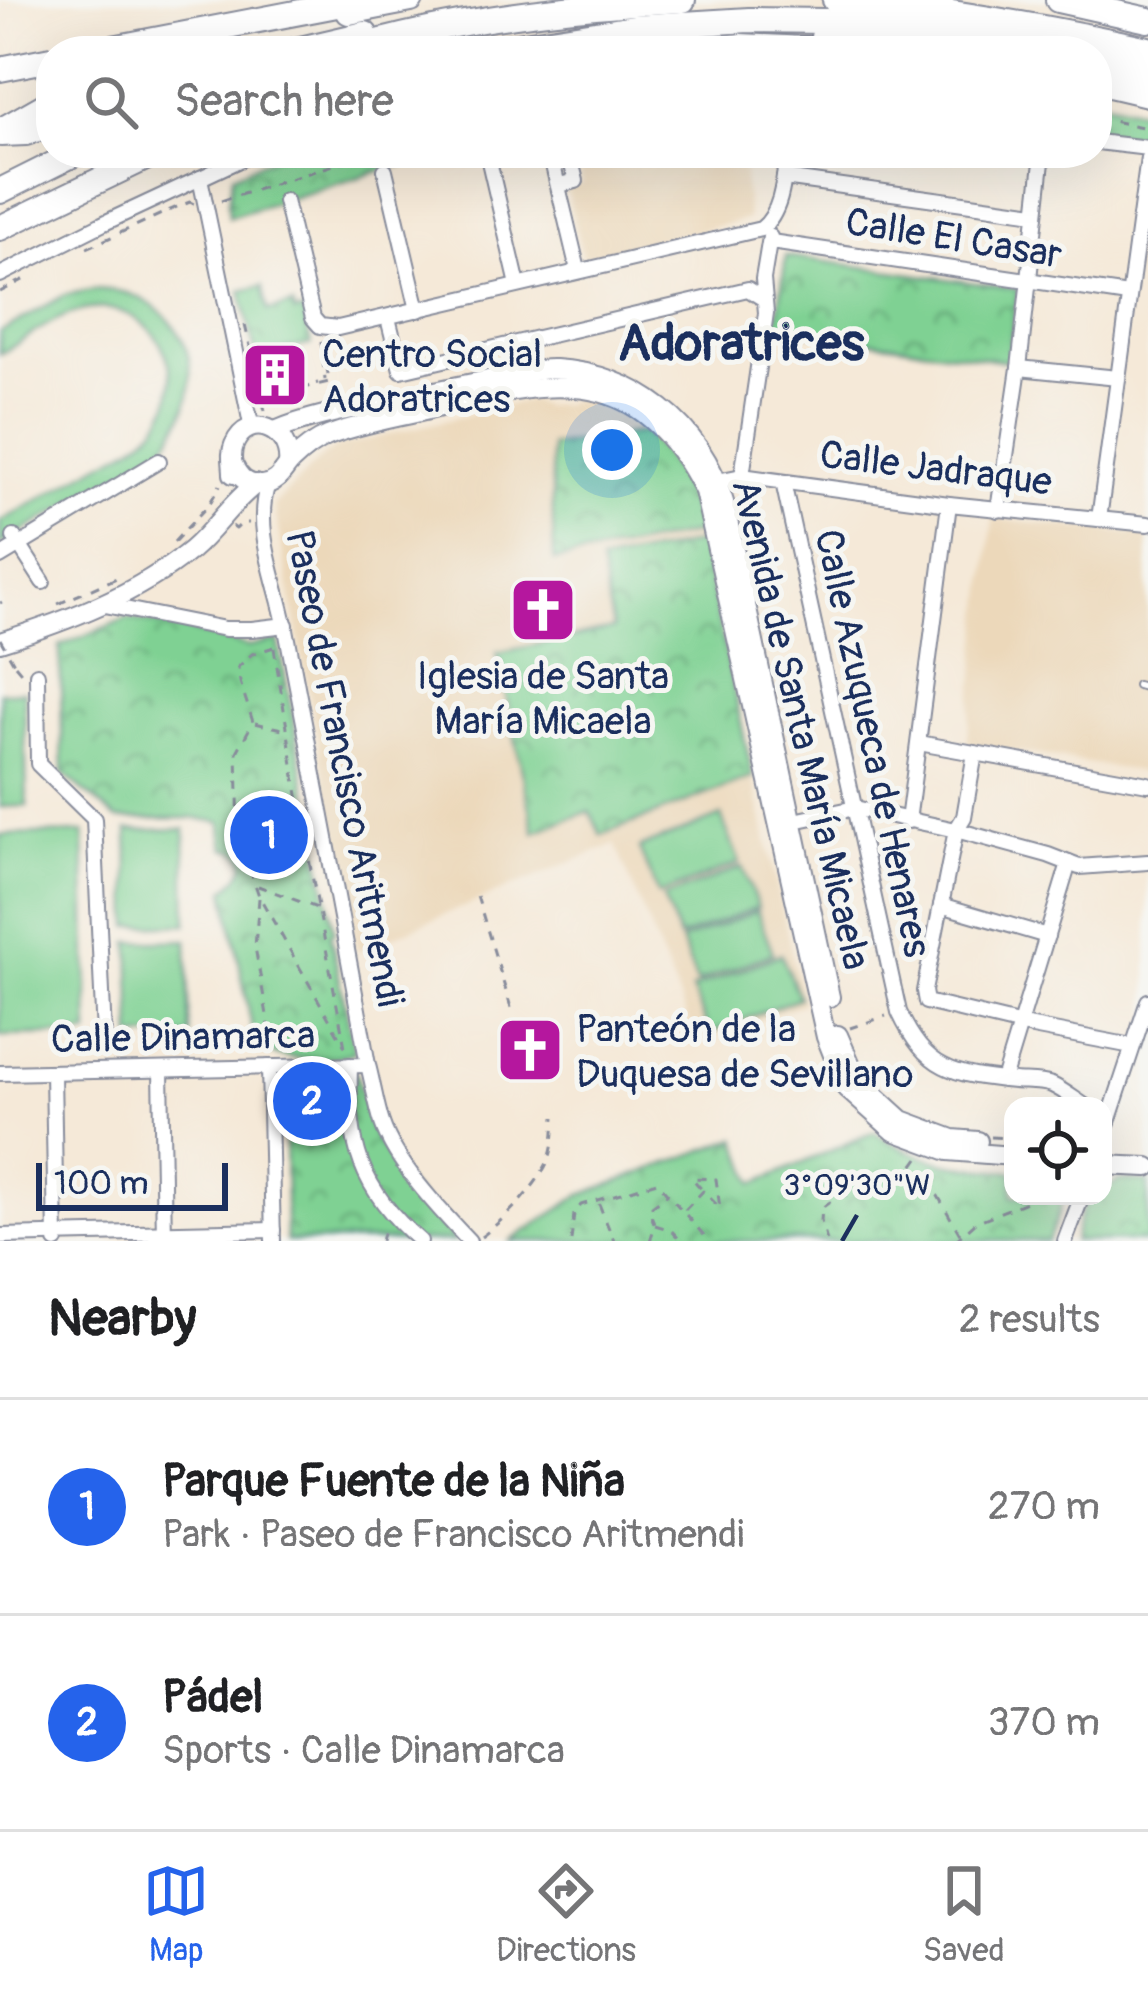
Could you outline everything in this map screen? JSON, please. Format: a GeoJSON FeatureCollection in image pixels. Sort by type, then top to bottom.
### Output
{"type":"FeatureCollection","features":[{"type":"Feature","properties":{"kind":"highway"},"geometry":{"type":"LineString","coordinates":[[175,36],[363,0]]}},
{"type":"Feature","properties":{"kind":"highway"},"geometry":{"type":"LineString","coordinates":[[249,36],[411,0]]}},
{"type":"Feature","properties":{"kind":"highway"},"geometry":{"type":"LineString","coordinates":[[413,36],[565,8],[683,0]]}},
{"type":"Feature","properties":{"kind":"highway"},"geometry":{"type":"LineString","coordinates":[[835,0],[960,13],[1086,36]]}},
{"type":"Feature","properties":{"kind":"highway"},"geometry":{"type":"LineString","coordinates":[[1058,0],[1148,20]]}},
{"type":"Feature","properties":{"kind":"highway"},"geometry":{"type":"LineString","coordinates":[[576,36],[749,20],[826,21],[963,36]]}},
{"type":"Feature","properties":{"kind":"highway"},"geometry":{"type":"LineString","coordinates":[[354,36],[408,23],[480,21]]}},
{"type":"Feature","properties":{"kind":"highway"},"geometry":{"type":"LineString","coordinates":[[673,36],[746,32],[788,36]]}},
{"type":"Feature","properties":{"kind":"highway"},"geometry":{"type":"LineString","coordinates":[[1112,42],[1148,50]]}},
{"type":"Feature","properties":{"kind":"highway"},"geometry":{"type":"LineString","coordinates":[[0,69],[36,62]]}},
{"type":"Feature","properties":{"kind":"highway"},"geometry":{"type":"LineString","coordinates":[[1112,64],[1148,72]]}},
{"type":"Feature","properties":{"kind":"highway"},"geometry":{"type":"LineString","coordinates":[[1112,86],[1148,94]]}},
{"type":"Feature","properties":{"kind":"highway"},"geometry":{"type":"LineString","coordinates":[[0,133],[36,117]]}},
{"type":"Feature","properties":{"kind":"highway"},"geometry":{"type":"LineString","coordinates":[[1,191],[46,168]]}},
{"type":"Feature","properties":{"kind":"highway"},"geometry":{"type":"LineString","coordinates":[[11,222],[124,168]]}},
{"type":"Feature","properties":{"kind":"street"},"geometry":{"type":"LineString","coordinates":[[1112,144],[1148,148]]}},
{"type":"Feature","properties":{"kind":"street"},"geometry":{"type":"LineString","coordinates":[[1099,519],[1148,158]]}},
{"type":"Feature","properties":{"kind":"street"},"geometry":{"type":"LineString","coordinates":[[1,272],[222,168]]}},
{"type":"Feature","properties":{"kind":"street"},"geometry":{"type":"LineString","coordinates":[[491,168],[518,284]]}},
{"type":"Feature","properties":{"kind":"street"},"geometry":{"type":"LineString","coordinates":[[554,168],[578,270]]}},
{"type":"Feature","properties":{"kind":"street"},"geometry":{"type":"LineString","coordinates":[[559,185],[576,181],[573,168]]}},
{"type":"Feature","properties":{"kind":"street"},"geometry":{"type":"LineString","coordinates":[[742,476],[766,313],[763,279],[771,242],[768,224],[785,168]]}},
{"type":"Feature","properties":{"kind":"street"},"geometry":{"type":"LineString","coordinates":[[998,510],[1041,168]]}},
{"type":"Feature","properties":{"kind":"street"},"geometry":{"type":"LineString","coordinates":[[385,170],[418,310]]}},
{"type":"Feature","properties":{"kind":"street"},"geometry":{"type":"LineString","coordinates":[[200,178],[212,205],[252,428]]}},
{"type":"Feature","properties":{"kind":"street"},"geometry":{"type":"LineString","coordinates":[[784,178],[1035,213]]}},
{"type":"Feature","properties":{"kind":"street"},"geometry":{"type":"LineString","coordinates":[[285,201],[311,311],[326,334],[518,284],[754,232],[768,224]]}},
{"type":"Feature","properties":{"kind":"street","name":"Calle El Casar"},"geometry":{"type":"LineString","coordinates":[[771,242],[1128,295]]}},
{"type":"Feature","properties":{"kind":"street"},"geometry":{"type":"LineString","coordinates":[[388,318],[401,370],[748,289],[764,299]]}},
{"type":"Feature","properties":{"kind":"street","name":"Avenida de Santa María Micaela"},"geometry":{"type":"LineString","coordinates":[[275,431],[371,405],[550,368],[597,376],[637,390],[684,427],[703,453],[724,502],[826,1037],[846,1088],[894,1131],[948,1151],[1004,1155]]}},
{"type":"Feature","properties":{"kind":"street"},"geometry":{"type":"LineString","coordinates":[[1019,368],[1118,378]]}},
{"type":"Feature","properties":{"kind":"street","name":"Avenida de Santa María Micaela"},"geometry":{"type":"LineString","coordinates":[[288,465],[327,436],[551,385],[603,393],[631,404],[674,439],[704,490],[837,1031],[857,1079],[902,1120],[953,1139],[1004,1142]]}},
{"type":"Feature","properties":{"kind":"street"},"geometry":{"type":"LineString","coordinates":[[0,641],[134,590],[193,549],[222,516],[262,484],[280,477],[289,457],[286,442],[275,431],[252,428],[236,441],[222,516]]}},
{"type":"Feature","properties":{"kind":"street"},"geometry":{"type":"LineString","coordinates":[[0,557],[17,541],[159,461]]}},
{"type":"Feature","properties":{"kind":"street"},"geometry":{"type":"LineString","coordinates":[[228,472],[262,484]]}},
{"type":"Feature","properties":{"kind":"street","name":"Calle Jadraque"},"geometry":{"type":"LineString","coordinates":[[717,481],[742,476],[998,510],[1148,524]]}},
{"type":"Feature","properties":{"kind":"street","name":"Calle Azuqueca de Henares"},"geometry":{"type":"LineString","coordinates":[[783,482],[899,1012],[912,1039],[943,1066],[973,1076],[1050,1084],[1071,1097]]}},
{"type":"Feature","properties":{"kind":"street","name":"Paseo de Francisco Aritmendi"},"geometry":{"type":"LineString","coordinates":[[262,484],[264,532],[382,1125],[438,1207],[472,1241]]}},
{"type":"Feature","properties":{"kind":"street"},"geometry":{"type":"LineString","coordinates":[[908,821],[949,504]]}},
{"type":"Feature","properties":{"kind":"street"},"geometry":{"type":"LineString","coordinates":[[17,541],[43,582]]}},
{"type":"Feature","properties":{"kind":"street"},"geometry":{"type":"LineString","coordinates":[[100,604],[234,629],[286,625]]}},
{"type":"Feature","properties":{"kind":"street"},"geometry":{"type":"LineString","coordinates":[[37,674],[38,764],[94,819],[104,1036]]}},
{"type":"Feature","properties":{"kind":"street"},"geometry":{"type":"LineString","coordinates":[[919,743],[1148,784]]}},
{"type":"Feature","properties":{"kind":"street"},"geometry":{"type":"LineString","coordinates":[[975,753],[941,905],[926,1002],[1132,1046]]}},
{"type":"Feature","properties":{"kind":"street"},"geometry":{"type":"LineString","coordinates":[[785,823],[855,808],[956,830],[1079,867],[1148,862]]}},
{"type":"Feature","properties":{"kind":"street"},"geometry":{"type":"LineString","coordinates":[[1004,1080],[1069,863]]}},
{"type":"Feature","properties":{"kind":"street"},"geometry":{"type":"LineString","coordinates":[[941,905],[1047,936]]}},
{"type":"Feature","properties":{"kind":"street"},"geometry":{"type":"LineString","coordinates":[[1112,1102],[1148,1001]]}},
{"type":"Feature","properties":{"kind":"street"},"geometry":{"type":"LineString","coordinates":[[350,1065],[353,1131],[363,1174],[402,1226],[421,1241]]}},
{"type":"Feature","properties":{"kind":"street","name":"Calle Dinamarca"},"geometry":{"type":"LineString","coordinates":[[0,1073],[368,1065]]}},
{"type":"Feature","properties":{"kind":"street"},"geometry":{"type":"LineString","coordinates":[[0,1237],[273,1236],[269,1067]]}},
{"type":"Feature","properties":{"kind":"street"},"geometry":{"type":"LineString","coordinates":[[160,1070],[164,1237]]}},
{"type":"Feature","properties":{"kind":"street"},"geometry":{"type":"LineString","coordinates":[[53,1072],[56,1238]]}},
{"type":"Feature","properties":{"kind":"street"},"geometry":{"type":"LineString","coordinates":[[1112,1154],[1148,1156]]}},
{"type":"Feature","properties":{"kind":"street"},"geometry":{"type":"LineString","coordinates":[[1112,1165],[1148,1167]]}},
{"type":"Feature","properties":{"kind":"street"},"geometry":{"type":"LineString","coordinates":[[1065,1241],[1079,1205]]}},
{"type":"Feature","properties":{"kind":"lane"},"geometry":{"type":"LineString","coordinates":[[1136,685],[1148,688]]}},
{"type":"Feature","properties":{"kind":"path"},"geometry":{"type":"LineString","coordinates":[[1112,121],[1148,128]]}},
{"type":"Feature","properties":{"kind":"path"},"geometry":{"type":"LineString","coordinates":[[90,246],[190,202],[197,211],[325,168]]}},
{"type":"Feature","properties":{"kind":"path"},"geometry":{"type":"LineString","coordinates":[[0,292],[34,274]]}},
{"type":"Feature","properties":{"kind":"path"},"geometry":{"type":"LineString","coordinates":[[242,309],[261,396]]}},
{"type":"Feature","properties":{"kind":"path"},"geometry":{"type":"LineString","coordinates":[[261,396],[326,381],[321,345],[326,334]]}},
{"type":"Feature","properties":{"kind":"path"},"geometry":{"type":"LineString","coordinates":[[261,396],[329,382],[326,334]]}},
{"type":"Feature","properties":{"kind":"path"},"geometry":{"type":"LineString","coordinates":[[164,551],[210,503],[228,472]]}},
{"type":"Feature","properties":{"kind":"path"},"geometry":{"type":"LineString","coordinates":[[222,516],[236,529],[248,522],[257,533],[264,532]]}},
{"type":"Feature","properties":{"kind":"path"},"geometry":{"type":"LineString","coordinates":[[51,607],[121,576]]}},
{"type":"Feature","properties":{"kind":"path"},"geometry":{"type":"LineString","coordinates":[[0,641],[15,665]]}},
{"type":"Feature","properties":{"kind":"path"},"geometry":{"type":"LineString","coordinates":[[270,1032],[255,946],[259,896],[239,837],[237,752],[253,722],[238,667],[252,654],[274,646],[306,844],[350,1065]]}},
{"type":"Feature","properties":{"kind":"path"},"geometry":{"type":"LineString","coordinates":[[253,722],[289,731]]}},
{"type":"Feature","properties":{"kind":"path"},"geometry":{"type":"LineString","coordinates":[[257,885],[320,910]]}},
{"type":"Feature","properties":{"kind":"path"},"geometry":{"type":"LineString","coordinates":[[259,896],[344,1046]]}},
{"type":"Feature","properties":{"kind":"path"},"geometry":{"type":"LineString","coordinates":[[477,896],[512,1011]]}},
{"type":"Feature","properties":{"kind":"path"},"geometry":{"type":"LineString","coordinates":[[837,1031],[899,1012]]}},
{"type":"Feature","properties":{"kind":"path"},"geometry":{"type":"LineString","coordinates":[[472,1241],[506,1215],[541,1172],[549,1159],[555,1117]]}},
{"type":"Feature","properties":{"kind":"path"},"geometry":{"type":"LineString","coordinates":[[976,1135],[1004,1140]]}},
{"type":"Feature","properties":{"kind":"path"},"geometry":{"type":"LineString","coordinates":[[827,1241],[821,1221],[823,1208],[831,1200],[892,1185],[909,1172],[926,1147]]}},
{"type":"Feature","properties":{"kind":"path"},"geometry":{"type":"LineString","coordinates":[[909,1172],[938,1196],[961,1236]]}},
{"type":"Feature","properties":{"kind":"path"},"geometry":{"type":"LineString","coordinates":[[692,1178],[716,1179],[720,1208],[703,1191],[692,1178]]}},
{"type":"Feature","properties":{"kind":"path"},"geometry":{"type":"LineString","coordinates":[[571,1241],[574,1214],[581,1205],[657,1182],[710,1241]]}},
{"type":"Feature","properties":{"kind":"path"},"geometry":{"type":"LineString","coordinates":[[683,1212],[703,1191]]}},
{"type":"Feature","properties":{"kind":"path"},"geometry":{"type":"LineString","coordinates":[[650,1241],[655,1225],[652,1206],[668,1194]]}},
{"type":"Feature","properties":{"kind":"path"},"geometry":{"type":"LineString","coordinates":[[597,1201],[614,1241]]}},
{"type":"Feature","properties":{"kind":"path"},"geometry":{"type":"LineString","coordinates":[[955,1241],[976,1222],[1018,1205]]}},
{"type":"Feature","properties":{"kind":"path"},"geometry":{"type":"LineString","coordinates":[[655,1225],[671,1230],[681,1241]]}},
{"type":"Feature","properties":{"kind":"shaded area"},"geometry":{"type":"Polygon","coordinates":[[[579,168],[743,168],[748,219],[583,258],[566,188],[582,184],[579,168]]]}},
{"type":"Feature","properties":{"kind":"shaded area"},"geometry":{"type":"Polygon","coordinates":[[[530,400],[544,407],[575,400],[613,412],[644,432],[685,486],[699,533],[803,1004],[697,1042],[615,844],[357,951],[274,505],[337,447],[530,400]]]}},
{"type":"Feature","properties":{"kind":"shaded area"},"geometry":{"type":"Polygon","coordinates":[[[993,519],[1148,535],[1148,773],[967,743],[993,519]]]}},
{"type":"Feature","properties":{"kind":"green space"},"geometry":{"type":"Polygon","coordinates":[[[1112,104],[1148,112],[1148,139],[1112,134],[1112,104]]]}},
{"type":"Feature","properties":{"kind":"green space"},"geometry":{"type":"Polygon","coordinates":[[[249,168],[389,168],[229,217],[233,175],[249,168]]]}},
{"type":"Feature","properties":{"kind":"green space"},"geometry":{"type":"Polygon","coordinates":[[[786,256],[1018,289],[1008,361],[776,327],[786,256]]]}},
{"type":"Feature","properties":{"kind":"green space"},"geometry":{"type":"Polygon","coordinates":[[[262,286],[268,311],[293,305],[295,312],[303,311],[311,344],[256,356],[241,291],[262,286]]]}},
{"type":"Feature","properties":{"kind":"green space"},"geometry":{"type":"Polygon","coordinates":[[[95,289],[140,298],[177,330],[190,372],[182,416],[154,455],[0,545],[0,522],[138,443],[158,424],[168,404],[169,364],[161,345],[133,317],[113,310],[67,315],[0,354],[0,332],[65,295],[95,289]]]}},
{"type":"Feature","properties":{"kind":"green space"},"geometry":{"type":"Polygon","coordinates":[[[644,432],[679,479],[699,533],[554,561],[551,446],[644,432]]]}},
{"type":"Feature","properties":{"kind":"green space"},"geometry":{"type":"Polygon","coordinates":[[[701,542],[753,777],[601,835],[590,811],[535,832],[497,653],[613,629],[600,563],[701,542]]]}},
{"type":"Feature","properties":{"kind":"green space"},"geometry":{"type":"Polygon","coordinates":[[[127,618],[249,647],[278,640],[355,1052],[305,1059],[256,1048],[225,890],[241,873],[244,860],[225,848],[221,822],[118,819],[63,774],[60,646],[127,618]]]}},
{"type":"Feature","properties":{"kind":"green space"},"geometry":{"type":"Polygon","coordinates":[[[24,691],[27,806],[0,807],[0,692],[24,691]]]}},
{"type":"Feature","properties":{"kind":"green space"},"geometry":{"type":"Polygon","coordinates":[[[721,816],[740,863],[658,895],[639,848],[721,816]]]}},
{"type":"Feature","properties":{"kind":"green space"},"geometry":{"type":"Polygon","coordinates":[[[185,829],[187,924],[130,926],[128,830],[185,829]]]}},
{"type":"Feature","properties":{"kind":"green space"},"geometry":{"type":"Polygon","coordinates":[[[84,833],[89,1034],[0,1036],[0,835],[84,833]]]}},
{"type":"Feature","properties":{"kind":"green space"},"geometry":{"type":"Polygon","coordinates":[[[742,867],[758,907],[679,938],[663,898],[742,867]]]}},
{"type":"Feature","properties":{"kind":"green space"},"geometry":{"type":"Polygon","coordinates":[[[757,911],[773,953],[697,983],[681,941],[757,911]]]}},
{"type":"Feature","properties":{"kind":"green space"},"geometry":{"type":"Polygon","coordinates":[[[187,940],[190,1036],[133,1037],[130,942],[187,940]]]}},
{"type":"Feature","properties":{"kind":"green space"},"geometry":{"type":"Polygon","coordinates":[[[781,954],[799,998],[710,1033],[692,989],[781,954]]]}},
{"type":"Feature","properties":{"kind":"green space"},"geometry":{"type":"Polygon","coordinates":[[[356,1073],[373,1135],[406,1184],[455,1241],[286,1241],[285,1090],[279,1075],[356,1073]]]}},
{"type":"Feature","properties":{"kind":"green space"},"geometry":{"type":"Polygon","coordinates":[[[874,1132],[940,1162],[1004,1171],[1004,1205],[1061,1205],[1048,1241],[511,1241],[581,1195],[737,1138],[754,1184],[874,1132]]]}},
{"type":"Feature","properties":{"kind":"green space"},"geometry":{"type":"Polygon","coordinates":[[[1119,1180],[1148,1182],[1148,1241],[1074,1241],[1086,1205],[1112,1205],[1112,1185],[1119,1180]]]}},
{"type":"Feature","properties":{"kind":"place","name":"Centro Social Adoratrices"},"geometry":{"type":"Point","coordinates":[275,375]}},
{"type":"Feature","properties":{"kind":"place","name":"Iglesia de Santa María Micaela"},"geometry":{"type":"Point","coordinates":[543,610]}},
{"type":"Feature","properties":{"kind":"place","name":"Parque Fuente de la Niña"},"geometry":{"type":"Point","coordinates":[269,835]}},
{"type":"Feature","properties":{"kind":"place","name":"Panteón de la Duquesa de Sevillano"},"geometry":{"type":"Point","coordinates":[530,1050]}},
{"type":"Feature","properties":{"kind":"place","name":"Pádel"},"geometry":{"type":"Point","coordinates":[312,1101]}},
{"type":"Feature","properties":{"kind":"district","name":"Adoratrices"},"geometry":{"type":"Point","coordinates":[741,342]}}]}
